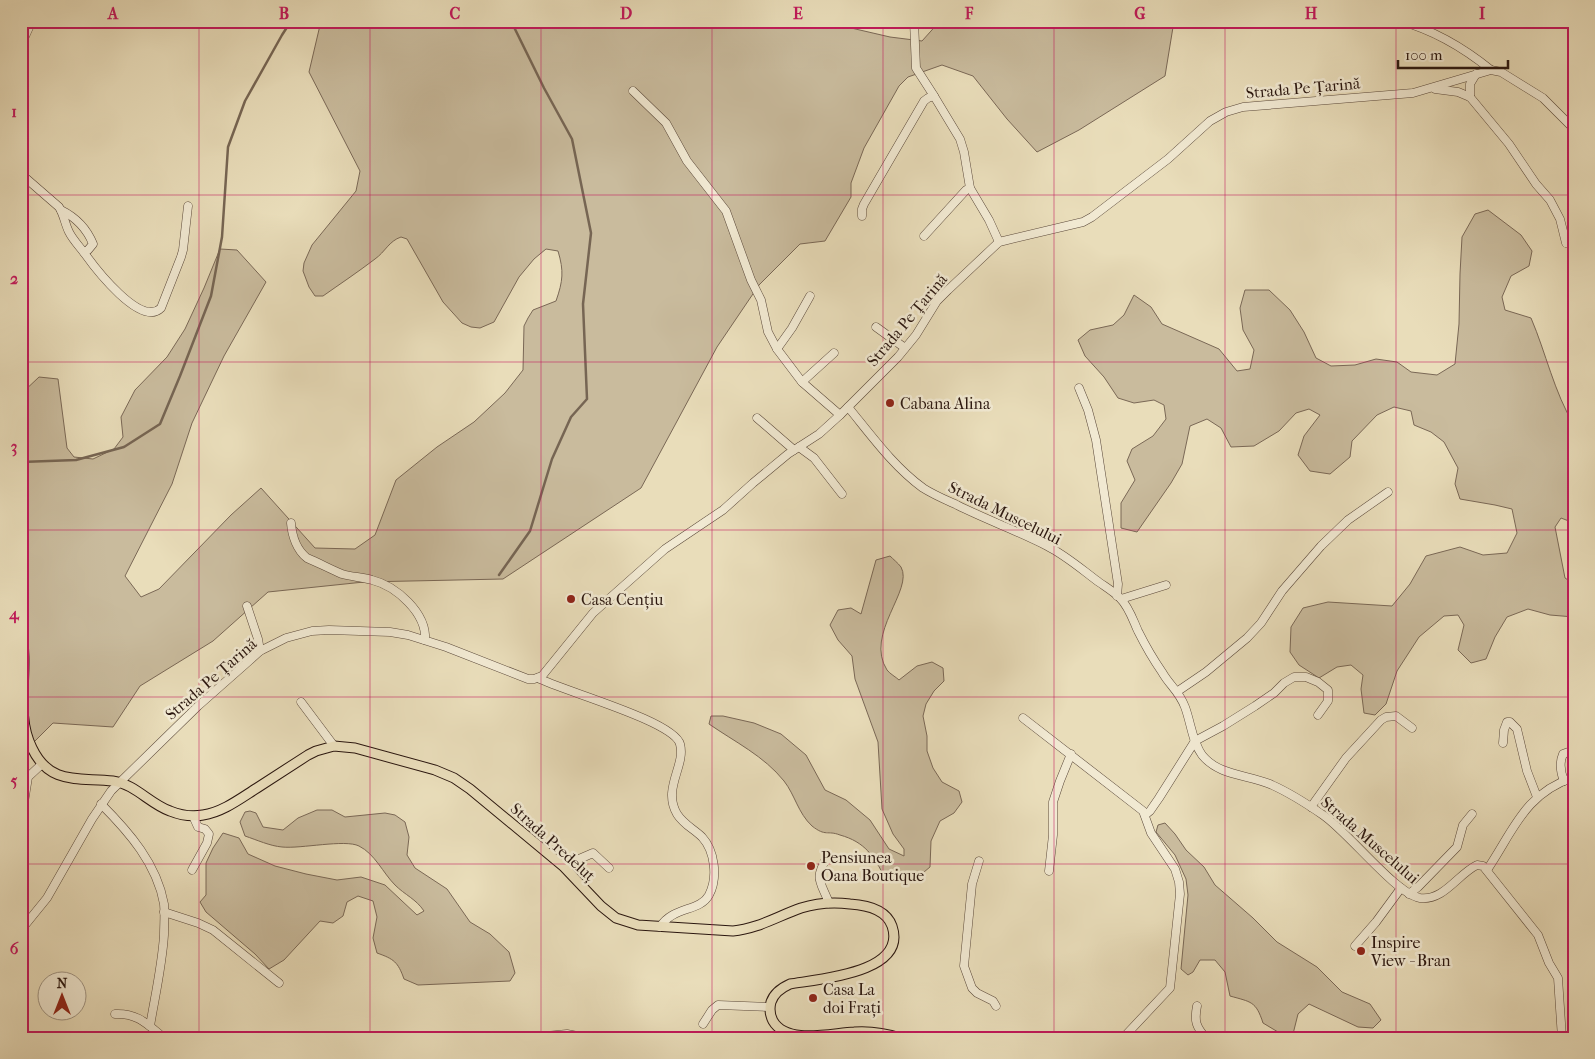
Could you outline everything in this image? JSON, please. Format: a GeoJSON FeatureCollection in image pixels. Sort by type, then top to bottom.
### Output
{"type":"FeatureCollection","features":[{"type":"Feature","properties":{"kind":"main road","name":"Strada Predeluț"},"geometry":{"type":"LineString","coordinates":[[21,632],[24,648],[23,702],[25,725],[31,747],[42,764],[52,772],[67,778],[121,783],[165,809],[182,815],[204,815],[222,808],[316,751],[334,746],[355,748],[435,770],[454,778],[470,789],[562,866],[601,906],[616,918],[638,925],[720,931],[744,930],[804,908],[829,903],[862,905],[880,911],[891,923],[894,939],[892,946],[881,960],[871,966],[842,974],[790,984],[781,988],[772,1000],[770,1007]]}},
{"type":"Feature","properties":{"kind":"main road"},"geometry":{"type":"LineString","coordinates":[[770,1007],[770,1015],[775,1024],[785,1032],[797,1037],[869,1032],[900,1038]]}},
{"type":"Feature","properties":{"kind":"street"},"geometry":{"type":"LineString","coordinates":[[21,46],[32,21]]}},
{"type":"Feature","properties":{"kind":"street"},"geometry":{"type":"LineString","coordinates":[[914,21],[916,68],[960,139],[970,188],[999,242]]}},
{"type":"Feature","properties":{"kind":"street"},"geometry":{"type":"LineString","coordinates":[[1400,21],[1436,34],[1491,70],[1501,72],[1543,98],[1574,130]]}},
{"type":"Feature","properties":{"kind":"street","name":"Strada Pe Țarină"},"geometry":{"type":"LineString","coordinates":[[538,678],[594,613],[665,549],[723,510],[753,483],[819,434],[840,415],[905,348],[942,296],[999,242],[1074,225],[1092,217],[1168,159],[1210,121],[1226,112],[1243,106],[1413,93],[1491,70]]}},
{"type":"Feature","properties":{"kind":"street"},"geometry":{"type":"LineString","coordinates":[[1470,97],[1470,84],[1476,74]]}},
{"type":"Feature","properties":{"kind":"street"},"geometry":{"type":"LineString","coordinates":[[1431,88],[1458,92],[1470,97],[1509,144],[1536,184],[1550,200],[1560,220],[1566,243]]}},
{"type":"Feature","properties":{"kind":"street"},"geometry":{"type":"LineString","coordinates":[[633,90],[666,123],[687,161],[726,211],[751,280],[765,310],[768,332],[776,349],[802,382],[840,415]]}},
{"type":"Feature","properties":{"kind":"street"},"geometry":{"type":"LineString","coordinates":[[862,216],[864,204],[918,111],[928,98],[934,96]]}},
{"type":"Feature","properties":{"kind":"street"},"geometry":{"type":"LineString","coordinates":[[21,174],[82,226],[93,244],[92,247],[84,252]]}},
{"type":"Feature","properties":{"kind":"street"},"geometry":{"type":"LineString","coordinates":[[924,236],[966,190],[970,188]]}},
{"type":"Feature","properties":{"kind":"street"},"geometry":{"type":"LineString","coordinates":[[61,210],[68,231],[115,291],[144,311],[155,312],[160,308],[181,258],[188,206]]}},
{"type":"Feature","properties":{"kind":"street"},"geometry":{"type":"LineString","coordinates":[[776,349],[792,328],[810,296]]}},
{"type":"Feature","properties":{"kind":"street"},"geometry":{"type":"LineString","coordinates":[[876,327],[905,348]]}},
{"type":"Feature","properties":{"kind":"street"},"geometry":{"type":"LineString","coordinates":[[802,382],[834,353]]}},
{"type":"Feature","properties":{"kind":"street"},"geometry":{"type":"LineString","coordinates":[[1079,388],[1088,410],[1096,440],[1119,597],[1166,585]]}},
{"type":"Feature","properties":{"kind":"street","name":"Strada Muscelului"},"geometry":{"type":"LineString","coordinates":[[848,407],[886,453],[924,488],[975,514],[1048,546],[1119,597],[1163,674],[1178,691],[1195,741],[1204,756],[1220,768],[1237,776],[1270,784],[1326,816],[1401,888],[1417,898],[1429,898],[1437,895],[1477,865],[1483,866],[1486,870]]}},
{"type":"Feature","properties":{"kind":"street"},"geometry":{"type":"LineString","coordinates":[[757,418],[797,449],[814,458],[842,494]]}},
{"type":"Feature","properties":{"kind":"street"},"geometry":{"type":"LineString","coordinates":[[1178,691],[1206,672],[1247,638],[1261,623],[1282,591],[1321,546],[1348,520],[1388,492]]}},
{"type":"Feature","properties":{"kind":"street"},"geometry":{"type":"LineString","coordinates":[[291,523],[294,540],[302,554],[307,558],[341,573],[371,579],[393,589],[414,610],[421,621],[424,630],[424,640]]}},
{"type":"Feature","properties":{"kind":"street"},"geometry":{"type":"LineString","coordinates":[[247,606],[258,639],[260,652]]}},
{"type":"Feature","properties":{"kind":"street","name":"Strada Pe Țarină"},"geometry":{"type":"LineString","coordinates":[[21,930],[47,898],[101,804],[111,791],[198,706],[260,652],[294,634],[328,630],[390,632],[424,640],[528,679],[538,678],[625,711],[672,733],[680,743],[681,751],[680,762],[674,778],[673,805],[681,820],[702,837],[710,848],[714,864],[714,882],[709,896],[700,904],[668,917],[660,927]]}},
{"type":"Feature","properties":{"kind":"street"},"geometry":{"type":"LineString","coordinates":[[1145,815],[1150,811],[1195,741],[1255,706],[1294,677],[1306,677],[1318,682],[1328,690],[1328,701],[1318,715]]}},
{"type":"Feature","properties":{"kind":"street"},"geometry":{"type":"LineString","coordinates":[[301,702],[334,746]]}},
{"type":"Feature","properties":{"kind":"street"},"geometry":{"type":"LineString","coordinates":[[1311,807],[1346,758],[1381,720],[1386,717],[1396,716],[1412,728]]}},
{"type":"Feature","properties":{"kind":"street"},"geometry":{"type":"LineString","coordinates":[[1023,718],[1137,805],[1145,815],[1151,833],[1175,869],[1180,894],[1171,983],[1168,992],[1123,1038]]}},
{"type":"Feature","properties":{"kind":"street"},"geometry":{"type":"LineString","coordinates":[[1503,743],[1505,725],[1507,722],[1510,722],[1514,724],[1516,729],[1527,772],[1537,797]]}},
{"type":"Feature","properties":{"kind":"street"},"geometry":{"type":"LineString","coordinates":[[1564,781],[1560,767],[1561,759],[1563,754],[1574,750]]}},
{"type":"Feature","properties":{"kind":"street"},"geometry":{"type":"LineString","coordinates":[[1049,871],[1054,802],[1060,780],[1071,754]]}},
{"type":"Feature","properties":{"kind":"street"},"geometry":{"type":"LineString","coordinates":[[21,821],[28,778],[42,764]]}},
{"type":"Feature","properties":{"kind":"street"},"geometry":{"type":"LineString","coordinates":[[1562,1038],[1558,978],[1547,959],[1538,935],[1486,870],[1522,813],[1537,797],[1551,786],[1574,777]]}},
{"type":"Feature","properties":{"kind":"street"},"geometry":{"type":"LineString","coordinates":[[101,804],[124,827],[138,846],[156,878],[161,893],[164,912],[163,954],[154,1032]]}},
{"type":"Feature","properties":{"kind":"street"},"geometry":{"type":"LineString","coordinates":[[1409,894],[1457,848],[1463,826],[1472,814]]}},
{"type":"Feature","properties":{"kind":"street"},"geometry":{"type":"LineString","coordinates":[[192,870],[207,843],[209,834],[205,829],[198,827],[193,816]]}},
{"type":"Feature","properties":{"kind":"street"},"geometry":{"type":"LineString","coordinates":[[562,866],[593,853],[608,868]]}},
{"type":"Feature","properties":{"kind":"street"},"geometry":{"type":"LineString","coordinates":[[827,857],[819,871],[819,878],[829,903]]}},
{"type":"Feature","properties":{"kind":"street"},"geometry":{"type":"LineString","coordinates":[[979,861],[972,884],[964,966],[972,988],[993,1001],[996,1006]]}},
{"type":"Feature","properties":{"kind":"street"},"geometry":{"type":"LineString","coordinates":[[1355,946],[1376,922],[1401,888]]}},
{"type":"Feature","properties":{"kind":"street"},"geometry":{"type":"LineString","coordinates":[[164,912],[213,930],[279,983]]}},
{"type":"Feature","properties":{"kind":"street"},"geometry":{"type":"LineString","coordinates":[[704,1024],[712,1010],[718,1006],[770,1007]]}},
{"type":"Feature","properties":{"kind":"street"},"geometry":{"type":"LineString","coordinates":[[1197,1006],[1196,1022],[1206,1038]]}},
{"type":"Feature","properties":{"kind":"street"},"geometry":{"type":"LineString","coordinates":[[115,1014],[132,1015],[164,1038]]}},
{"type":"Feature","properties":{"kind":"street"},"geometry":{"type":"LineString","coordinates":[[525,1038],[566,1034],[588,1038]]}},
{"type":"Feature","properties":{"kind":"shaded area"},"geometry":{"type":"Polygon","coordinates":[[[321,21],[821,21],[890,37],[922,41],[940,21],[1174,21],[1165,76],[1079,130],[1037,152],[1007,119],[973,76],[942,65],[908,77],[899,86],[864,148],[851,183],[851,197],[825,241],[800,244],[759,285],[717,347],[641,488],[503,579],[364,582],[268,592],[213,641],[140,686],[113,727],[53,723],[21,757],[21,394],[39,377],[58,379],[67,448],[74,457],[93,459],[114,449],[123,437],[121,417],[135,390],[167,357],[185,329],[220,249],[237,250],[266,282],[224,356],[192,423],[172,484],[125,576],[141,597],[159,589],[231,515],[261,488],[315,548],[355,549],[375,535],[396,480],[437,447],[474,422],[505,393],[523,370],[524,326],[528,318],[533,310],[556,301],[561,282],[561,264],[558,251],[546,249],[534,259],[519,277],[494,322],[480,328],[471,327],[462,323],[443,302],[407,239],[401,237],[393,241],[375,259],[323,296],[315,296],[309,287],[303,271],[304,263],[312,245],[356,191],[360,171],[309,72],[321,21]]]}},
{"type":"Feature","properties":{"kind":"shaded area"},"geometry":{"type":"Polygon","coordinates":[[[1488,210],[1521,235],[1532,251],[1529,266],[1511,276],[1502,297],[1505,310],[1531,318],[1561,399],[1574,425],[1574,523],[1561,518],[1555,527],[1565,578],[1574,584],[1574,617],[1550,615],[1528,609],[1507,617],[1495,637],[1486,659],[1471,663],[1458,650],[1464,625],[1458,615],[1444,616],[1419,637],[1397,671],[1386,704],[1375,715],[1364,713],[1361,689],[1363,675],[1351,665],[1337,667],[1319,678],[1299,665],[1290,652],[1291,627],[1303,608],[1328,602],[1392,606],[1410,584],[1426,556],[1460,547],[1483,555],[1507,553],[1517,533],[1512,509],[1460,499],[1455,484],[1458,468],[1444,442],[1431,432],[1414,425],[1411,411],[1394,407],[1377,415],[1352,441],[1350,457],[1330,474],[1310,471],[1298,455],[1304,436],[1320,415],[1309,409],[1296,413],[1279,431],[1254,446],[1231,447],[1221,428],[1207,419],[1190,426],[1182,464],[1171,483],[1137,532],[1121,528],[1121,503],[1135,480],[1127,461],[1132,449],[1153,436],[1166,419],[1164,405],[1154,400],[1134,403],[1118,398],[1104,377],[1085,356],[1078,340],[1090,330],[1113,325],[1124,315],[1134,295],[1151,307],[1162,324],[1219,349],[1237,371],[1250,369],[1254,350],[1243,330],[1240,308],[1245,290],[1269,290],[1290,310],[1304,332],[1316,358],[1331,366],[1355,365],[1376,359],[1397,362],[1411,372],[1437,375],[1455,364],[1459,324],[1462,237],[1475,214],[1488,210]]]}},
{"type":"Feature","properties":{"kind":"shaded area"},"geometry":{"type":"Polygon","coordinates":[[[890,556],[901,567],[903,577],[901,588],[881,642],[882,656],[887,670],[899,680],[917,666],[932,662],[943,668],[944,681],[934,691],[926,704],[923,716],[927,736],[927,751],[933,768],[942,782],[959,791],[962,802],[954,813],[940,821],[931,841],[930,867],[918,877],[900,879],[885,878],[873,857],[856,842],[836,834],[820,831],[812,826],[803,815],[788,786],[768,764],[709,724],[711,716],[723,716],[754,723],[781,734],[806,755],[825,790],[846,800],[870,820],[889,849],[904,856],[904,849],[893,834],[882,809],[878,742],[855,679],[852,656],[838,640],[830,625],[838,610],[851,608],[861,614],[876,560],[890,556]]]}},
{"type":"Feature","properties":{"kind":"shaded area"},"geometry":{"type":"Polygon","coordinates":[[[317,810],[332,810],[345,817],[385,813],[395,815],[405,822],[409,837],[407,855],[415,868],[447,889],[470,922],[490,934],[509,952],[515,973],[510,981],[418,985],[404,979],[395,962],[377,953],[373,938],[377,917],[373,901],[358,896],[347,902],[343,916],[333,923],[320,921],[284,960],[269,969],[255,954],[206,912],[200,902],[206,895],[206,863],[223,833],[239,838],[248,854],[275,866],[337,880],[361,877],[385,885],[417,915],[424,911],[418,903],[395,885],[365,849],[359,846],[344,843],[290,847],[277,846],[245,836],[240,822],[245,812],[250,811],[256,813],[263,827],[283,830],[298,818],[317,810]]]}},
{"type":"Feature","properties":{"kind":"shaded area"},"geometry":{"type":"Polygon","coordinates":[[[1165,823],[1186,850],[1204,867],[1215,885],[1277,942],[1317,967],[1342,992],[1370,1004],[1381,1020],[1373,1028],[1358,1027],[1309,1004],[1298,1014],[1292,1038],[1288,1038],[1263,1023],[1255,1006],[1230,996],[1225,972],[1215,960],[1200,960],[1193,972],[1188,975],[1181,969],[1188,895],[1186,879],[1175,855],[1156,832],[1158,825],[1165,823]]]}},
{"type":"Feature","properties":{"kind":"waterway"},"geometry":{"type":"LineString","coordinates":[[21,462],[76,460],[124,447],[160,424],[211,296],[222,237],[228,147],[245,101],[291,21]]}},
{"type":"Feature","properties":{"kind":"waterway"},"geometry":{"type":"LineString","coordinates":[[499,575],[530,531],[552,459],[571,417],[587,399],[583,304],[591,233],[572,139],[511,21]]}},
{"type":"Feature","properties":{"kind":"place","name":"Cabana Alina"},"geometry":{"type":"Point","coordinates":[890,403]}},
{"type":"Feature","properties":{"kind":"place","name":"Casa Cențiu"},"geometry":{"type":"Point","coordinates":[571,599]}},
{"type":"Feature","properties":{"kind":"place","name":"Pensiunea Oana Boutique"},"geometry":{"type":"Point","coordinates":[811,866]}},
{"type":"Feature","properties":{"kind":"place","name":"Inspire View - Bran"},"geometry":{"type":"Point","coordinates":[1361,951]}},
{"type":"Feature","properties":{"kind":"place","name":"Casa La doi Frați"},"geometry":{"type":"Point","coordinates":[813,998]}}]}
